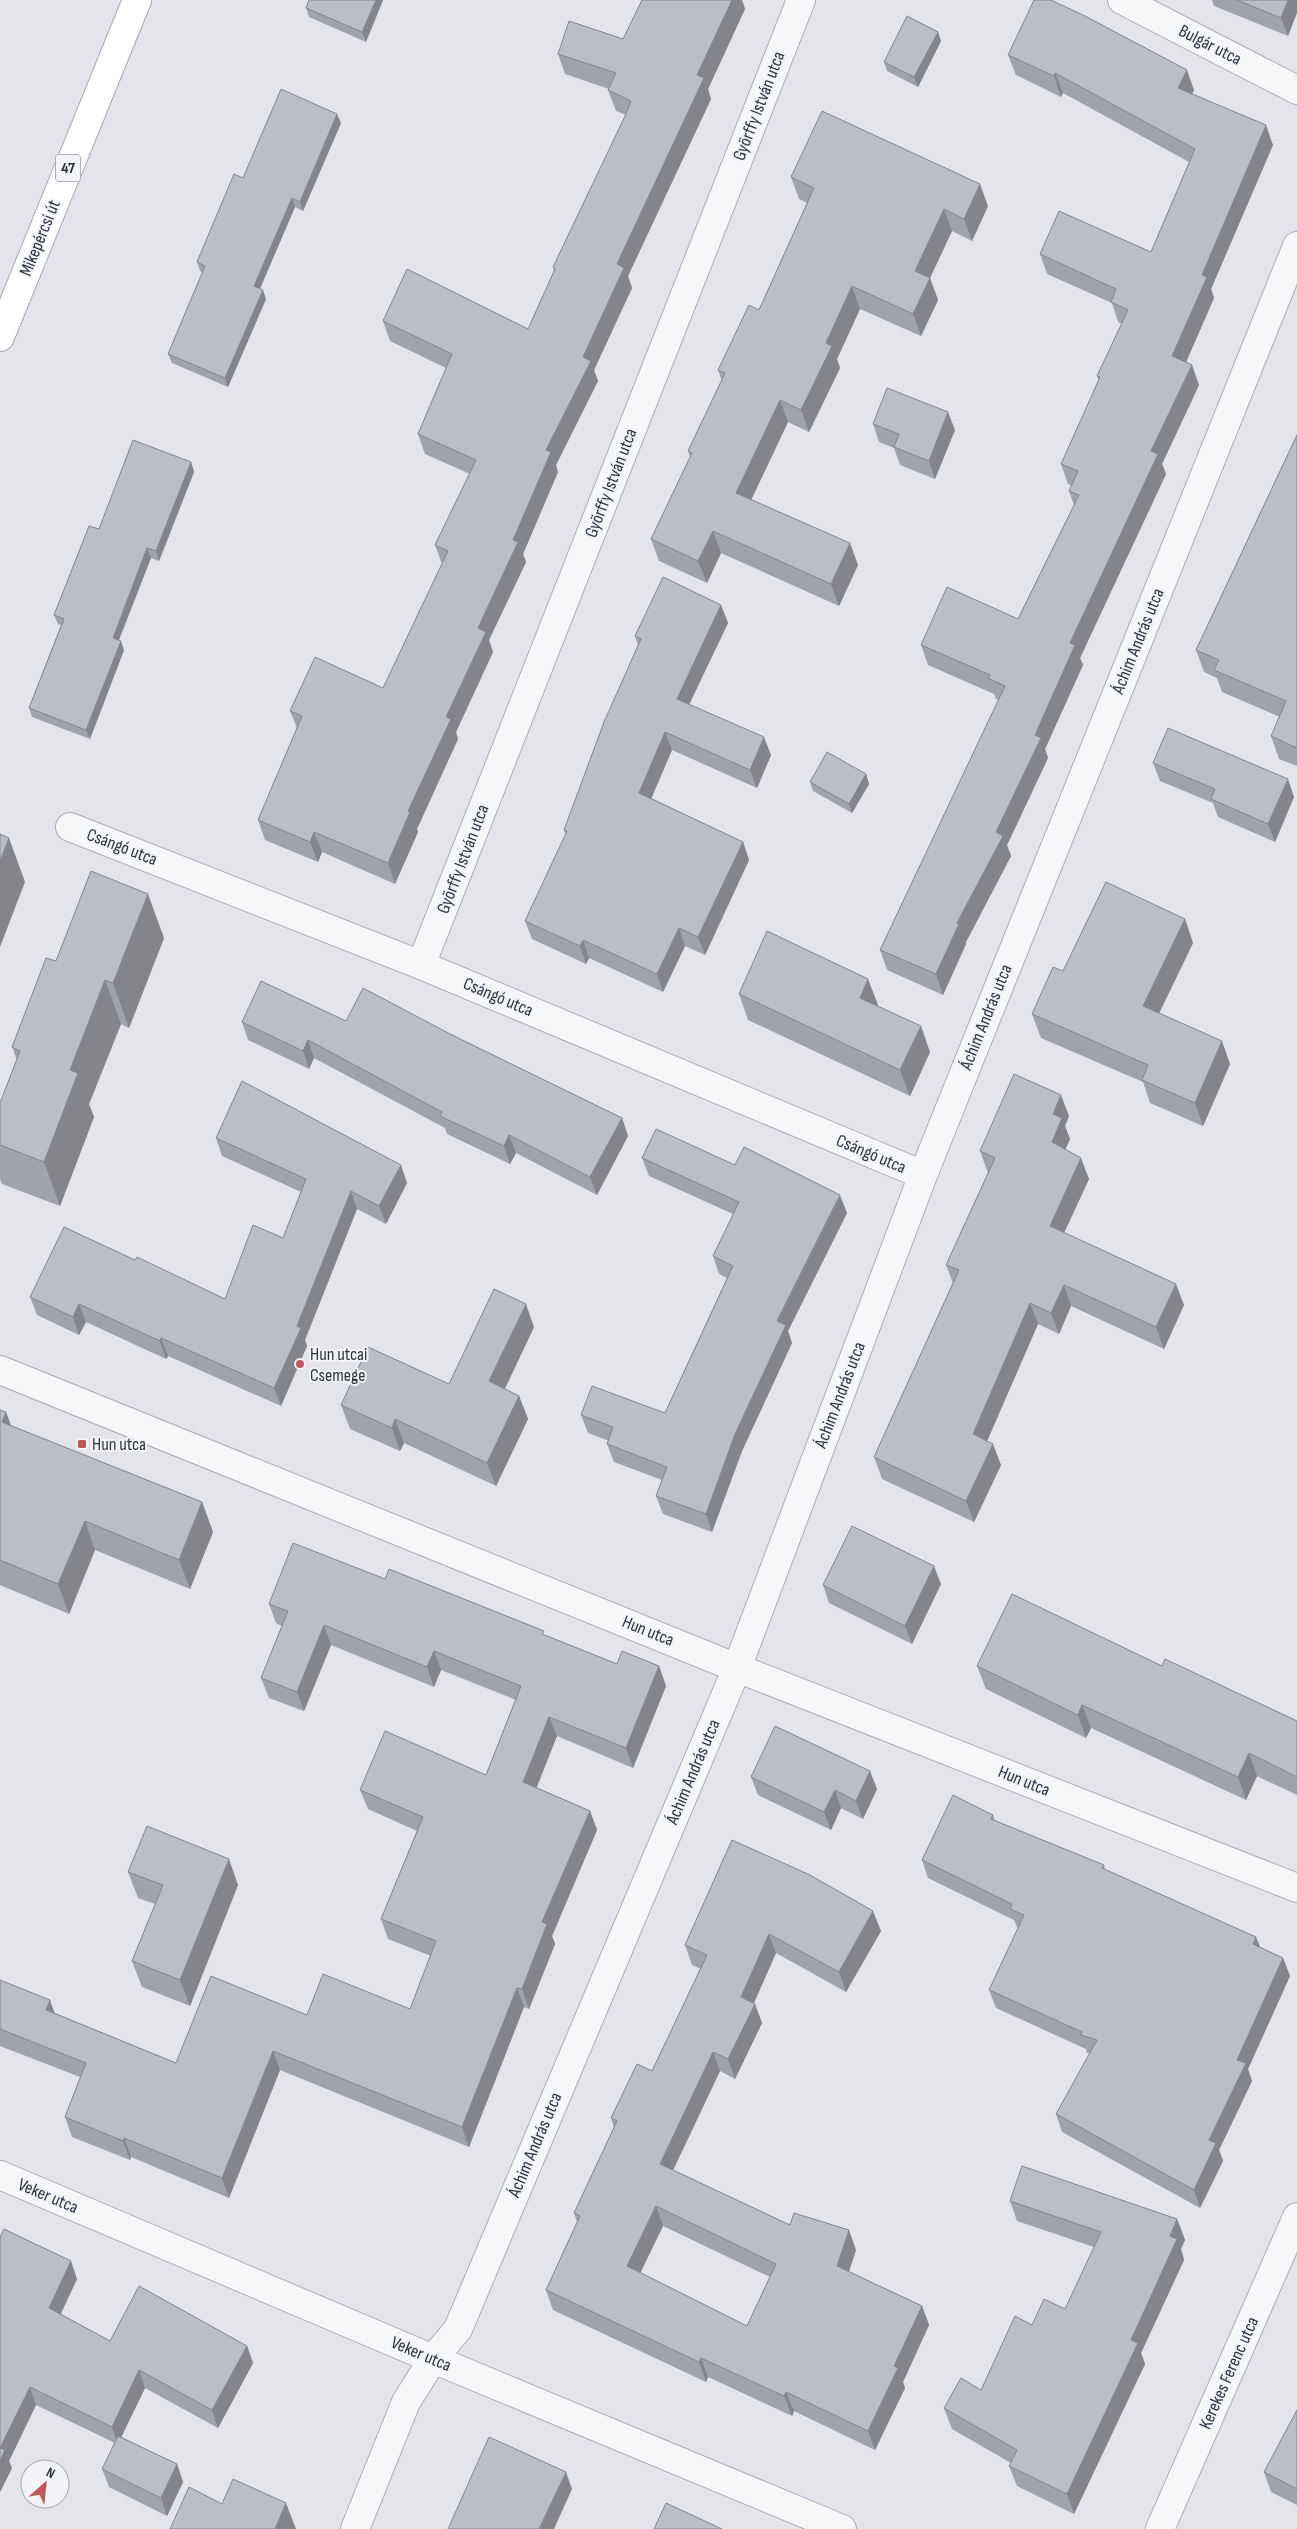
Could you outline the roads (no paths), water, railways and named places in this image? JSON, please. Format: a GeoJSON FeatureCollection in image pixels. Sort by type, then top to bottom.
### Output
{"type":"FeatureCollection","features":[{"type":"Feature","properties":{"kind":"main road","name":"Mikepércsi út"},"geometry":{"type":"LineString","coordinates":[[0,337],[137,0]]}},
{"type":"Feature","properties":{"kind":"street","name":"Györffy István utca"},"geometry":{"type":"LineString","coordinates":[[421,965],[801,0]]}},
{"type":"Feature","properties":{"kind":"street","name":"Bulgár utca"},"geometry":{"type":"LineString","coordinates":[[1122,0],[1297,90]]}},
{"type":"Feature","properties":{"kind":"street","name":"Áchim András utca"},"geometry":{"type":"LineString","coordinates":[[355,2529],[406,2402],[433,2359],[458,2329],[738,1668],[923,1175],[1297,247]]}},
{"type":"Feature","properties":{"kind":"street","name":"Csángó utca"},"geometry":{"type":"LineString","coordinates":[[70,827],[421,965],[923,1175]]}},
{"type":"Feature","properties":{"kind":"street","name":"Hun utca"},"geometry":{"type":"LineString","coordinates":[[0,1370],[738,1668],[1297,1888]]}},
{"type":"Feature","properties":{"kind":"street","name":"Veker utca"},"geometry":{"type":"LineString","coordinates":[[0,2176],[842,2529]]}},
{"type":"Feature","properties":{"kind":"street","name":"Kerekes Ferenc utca"},"geometry":{"type":"LineString","coordinates":[[1160,2529],[1297,2218]]}},
{"type":"Feature","properties":{"kind":"place","name":"Hun utcai Csemege"},"geometry":{"type":"Point","coordinates":[300,1364]}},
{"type":"Feature","properties":{"kind":"place","name":"Hun utca"},"geometry":{"type":"Point","coordinates":[82,1444]}}]}
